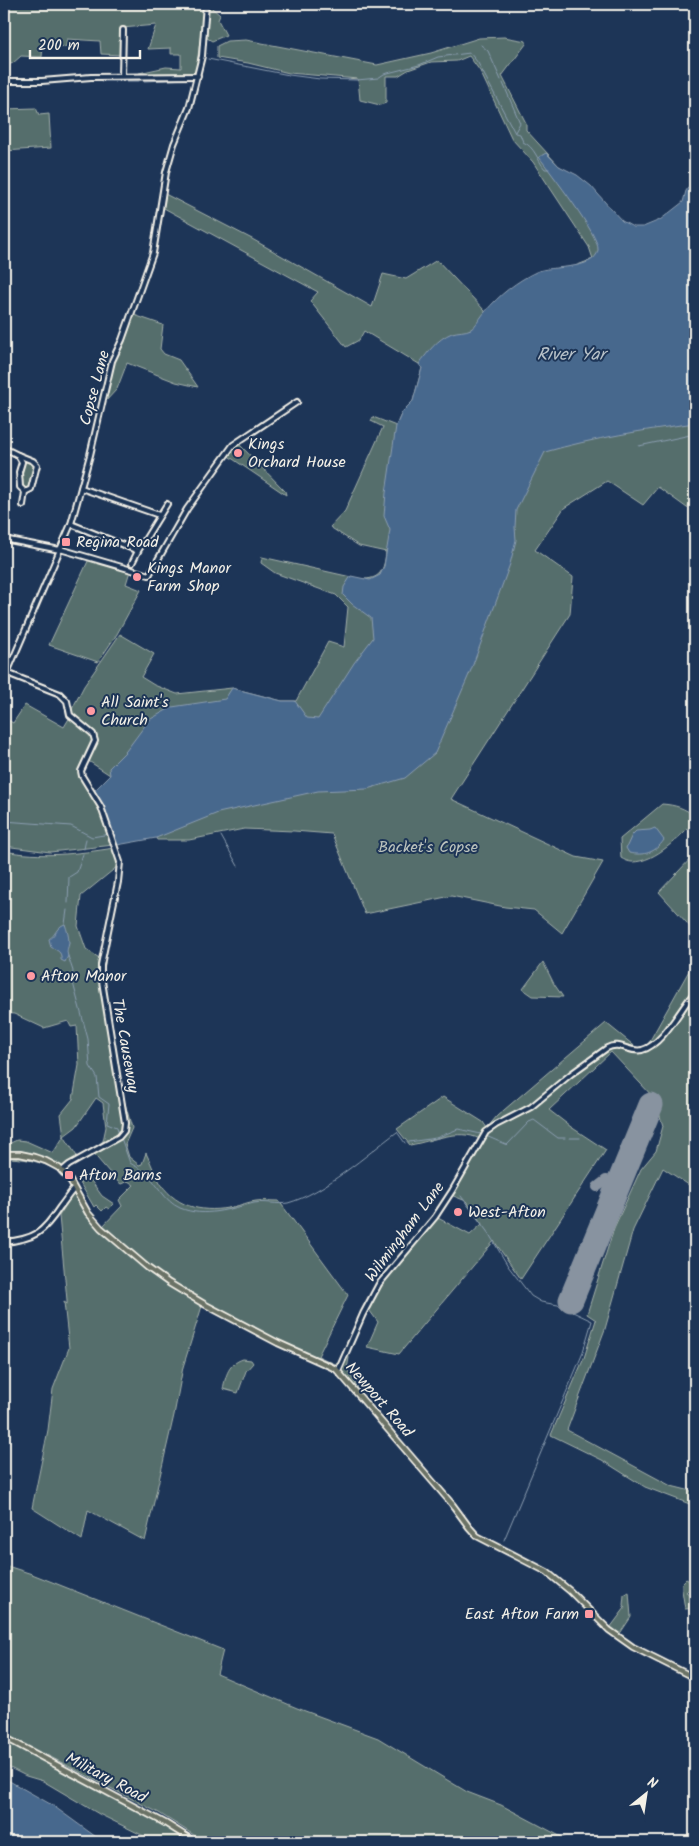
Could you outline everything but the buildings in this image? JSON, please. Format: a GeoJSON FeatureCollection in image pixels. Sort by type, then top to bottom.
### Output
{"type":"FeatureCollection","features":[{"type":"Feature","properties":{"kind":"main road","name":"Newport Road"},"geometry":{"type":"LineString","coordinates":[[4,1154],[20,1154],[51,1163],[69,1179],[88,1213],[101,1228],[161,1277],[204,1304],[278,1343],[327,1364],[338,1371],[478,1536],[547,1572],[570,1591],[610,1630],[633,1647],[695,1678]]}},
{"type":"Feature","properties":{"kind":"main road","name":"Military Road"},"geometry":{"type":"LineString","coordinates":[[4,1737],[165,1823],[195,1842]]}},
{"type":"Feature","properties":{"kind":"street","name":"Copse Lane"},"geometry":{"type":"LineString","coordinates":[[6,674],[71,524],[112,361],[122,340],[153,253],[166,172],[174,144],[189,108],[198,76],[204,40],[206,4]]}},
{"type":"Feature","properties":{"kind":"street"},"geometry":{"type":"LineString","coordinates":[[122,76],[123,30]]}},
{"type":"Feature","properties":{"kind":"street"},"geometry":{"type":"LineString","coordinates":[[4,82],[122,76],[198,76]]}},
{"type":"Feature","properties":{"kind":"street"},"geometry":{"type":"LineString","coordinates":[[4,539],[60,549],[149,575],[187,509],[232,445],[297,402]]}},
{"type":"Feature","properties":{"kind":"street"},"geometry":{"type":"LineString","coordinates":[[4,448],[33,460],[37,465],[31,488],[25,492],[23,505]]}},
{"type":"Feature","properties":{"kind":"street"},"geometry":{"type":"LineString","coordinates":[[18,455],[22,462],[19,472],[20,487],[25,492]]}},
{"type":"Feature","properties":{"kind":"street"},"geometry":{"type":"LineString","coordinates":[[81,488],[159,515]]}},
{"type":"Feature","properties":{"kind":"street"},"geometry":{"type":"LineString","coordinates":[[132,563],[166,504]]}},
{"type":"Feature","properties":{"kind":"street"},"geometry":{"type":"LineString","coordinates":[[71,524],[90,530],[138,551]]}},
{"type":"Feature","properties":{"kind":"street","name":"The Causeway"},"geometry":{"type":"LineString","coordinates":[[6,674],[56,692],[64,697],[69,706],[70,715],[95,736],[95,741],[81,771],[82,776],[101,807],[120,862],[120,873],[101,975],[122,1104],[124,1129],[119,1137],[62,1171]]}},
{"type":"Feature","properties":{"kind":"street","name":"Wilmingham Lane"},"geometry":{"type":"LineString","coordinates":[[338,1371],[363,1314],[379,1284],[435,1217],[452,1192],[486,1132],[530,1106],[607,1048],[613,1045],[637,1050],[644,1049],[669,1028],[695,992]]}},
{"type":"Feature","properties":{"kind":"street"},"geometry":{"type":"LineString","coordinates":[[4,1242],[23,1240],[37,1234],[54,1216],[74,1189]]}},
{"type":"Feature","properties":{"kind":"green space"},"geometry":{"type":"Polygon","coordinates":[[[4,4],[213,4],[212,8],[220,15],[218,20],[226,35],[212,41],[207,38],[207,29],[202,28],[195,76],[139,76],[139,73],[166,67],[181,68],[181,54],[171,54],[171,48],[148,49],[156,25],[122,28],[122,55],[101,54],[100,41],[67,39],[66,47],[43,45],[42,57],[21,56],[8,65],[4,62],[4,4]]]}},
{"type":"Feature","properties":{"kind":"green space"},"geometry":{"type":"Polygon","coordinates":[[[504,37],[526,41],[526,44],[502,76],[526,123],[526,130],[559,166],[567,171],[623,258],[575,266],[593,259],[589,247],[533,162],[512,139],[480,71],[469,56],[457,61],[431,62],[408,70],[398,76],[386,76],[386,103],[380,105],[360,100],[358,79],[289,73],[217,58],[217,46],[227,41],[246,40],[377,65],[431,53],[479,38],[504,37]]]}},
{"type":"Feature","properties":{"kind":"green space"},"geometry":{"type":"Polygon","coordinates":[[[36,108],[39,115],[49,114],[51,148],[4,151],[4,109],[36,108]]]}},
{"type":"Feature","properties":{"kind":"green space"},"geometry":{"type":"Polygon","coordinates":[[[165,194],[252,239],[372,307],[383,274],[406,279],[437,260],[485,311],[486,320],[407,525],[367,599],[397,694],[102,806],[94,791],[110,775],[87,760],[95,746],[96,736],[71,711],[84,686],[120,634],[154,654],[141,677],[154,685],[177,694],[232,688],[282,701],[296,701],[328,642],[344,647],[348,607],[336,595],[275,573],[261,563],[262,557],[360,579],[373,578],[380,573],[386,552],[359,546],[330,527],[345,511],[383,427],[371,421],[373,417],[396,426],[402,412],[413,401],[422,368],[419,364],[364,331],[359,340],[346,347],[310,301],[318,292],[162,207],[165,194]]]}},
{"type":"Feature","properties":{"kind":"green space","name":"Backet's Copse"},"geometry":{"type":"Polygon","coordinates":[[[695,308],[695,496],[687,508],[658,487],[643,505],[607,481],[564,508],[535,550],[573,577],[570,614],[451,799],[576,857],[603,862],[562,933],[534,910],[505,907],[451,896],[365,914],[332,834],[244,829],[189,840],[157,840],[156,838],[163,827],[280,777],[488,497],[695,308]]]}},
{"type":"Feature","properties":{"kind":"green space"},"geometry":{"type":"Polygon","coordinates":[[[134,315],[163,325],[160,349],[164,354],[179,360],[198,387],[176,382],[127,363],[117,389],[105,402],[115,361],[125,341],[134,315]]]}},
{"type":"Feature","properties":{"kind":"green space"},"geometry":{"type":"Polygon","coordinates":[[[238,443],[285,491],[286,495],[227,455],[238,443]]]}},
{"type":"Feature","properties":{"kind":"green space"},"geometry":{"type":"Polygon","coordinates":[[[33,461],[37,465],[31,489],[25,492],[20,487],[19,472],[22,462],[33,461]]]}},
{"type":"Feature","properties":{"kind":"green space"},"geometry":{"type":"Polygon","coordinates":[[[89,559],[130,571],[126,584],[141,590],[117,634],[98,662],[49,645],[89,559]]]}},
{"type":"Feature","properties":{"kind":"green space"},"geometry":{"type":"Polygon","coordinates":[[[25,705],[64,727],[70,717],[92,736],[93,741],[80,771],[96,799],[114,845],[50,852],[4,846],[4,718],[13,723],[25,705]]]}},
{"type":"Feature","properties":{"kind":"green space"},"geometry":{"type":"Polygon","coordinates":[[[662,804],[683,809],[695,816],[695,821],[667,847],[650,858],[632,862],[621,858],[620,839],[662,804]]]}},
{"type":"Feature","properties":{"kind":"green space"},"geometry":{"type":"Polygon","coordinates":[[[114,848],[118,866],[81,896],[78,926],[86,949],[105,962],[104,973],[108,1015],[124,1100],[132,1128],[125,1144],[129,1157],[139,1165],[142,1164],[146,1153],[161,1184],[176,1199],[193,1207],[223,1209],[256,1201],[279,1201],[348,1295],[318,1356],[335,1364],[339,1363],[345,1354],[348,1353],[347,1369],[358,1388],[357,1391],[334,1366],[294,1349],[203,1302],[167,1280],[102,1227],[122,1206],[119,1200],[134,1185],[128,1181],[121,1184],[91,1151],[103,1141],[106,1127],[103,1103],[96,1098],[76,1127],[64,1136],[61,1114],[73,1099],[79,1065],[77,1026],[71,1027],[68,1021],[44,1028],[14,1014],[4,1013],[4,851],[59,854],[114,848]]]}},
{"type":"Feature","properties":{"kind":"green space"},"geometry":{"type":"Polygon","coordinates":[[[695,854],[695,932],[659,892],[695,854]]]}},
{"type":"Feature","properties":{"kind":"green space"},"geometry":{"type":"Polygon","coordinates":[[[695,960],[695,1189],[663,1168],[633,1230],[605,1329],[567,1430],[671,1486],[695,1492],[695,1506],[645,1487],[602,1460],[551,1435],[584,1358],[596,1320],[587,1314],[614,1228],[641,1169],[656,1151],[663,1126],[655,1099],[611,1052],[549,1110],[606,1150],[521,1279],[494,1241],[399,1354],[367,1347],[378,1322],[367,1307],[379,1285],[436,1217],[470,1235],[482,1224],[466,1201],[451,1195],[480,1139],[471,1136],[454,1135],[410,1145],[397,1129],[443,1097],[483,1122],[487,1128],[497,1116],[606,1023],[643,1053],[695,960]]]}},
{"type":"Feature","properties":{"kind":"green space"},"geometry":{"type":"Polygon","coordinates":[[[543,962],[563,997],[533,996],[523,989],[543,962]]]}},
{"type":"Feature","properties":{"kind":"green space"},"geometry":{"type":"Polygon","coordinates":[[[64,1136],[78,1158],[58,1171],[32,1161],[4,1158],[4,1146],[17,1140],[26,1141],[53,1153],[64,1136]]]}},
{"type":"Feature","properties":{"kind":"green space"},"geometry":{"type":"Polygon","coordinates":[[[89,1178],[102,1196],[114,1204],[109,1209],[106,1207],[102,1211],[96,1205],[94,1207],[80,1183],[89,1178]]]}},
{"type":"Feature","properties":{"kind":"green space"},"geometry":{"type":"Polygon","coordinates":[[[74,1193],[99,1228],[115,1243],[148,1271],[202,1306],[183,1367],[145,1541],[88,1510],[82,1540],[32,1508],[48,1430],[53,1389],[69,1348],[64,1302],[67,1304],[67,1300],[59,1216],[74,1193]]]}},
{"type":"Feature","properties":{"kind":"green space"},"geometry":{"type":"Polygon","coordinates":[[[243,1359],[251,1360],[253,1363],[246,1371],[238,1393],[223,1389],[231,1367],[243,1359]]]}},
{"type":"Feature","properties":{"kind":"green space"},"geometry":{"type":"Polygon","coordinates":[[[4,1565],[32,1574],[223,1650],[217,1674],[297,1708],[378,1738],[467,1792],[501,1805],[571,1842],[205,1842],[159,1813],[43,1753],[38,1754],[4,1735],[4,1565]]]}},
{"type":"Feature","properties":{"kind":"green space"},"geometry":{"type":"Polygon","coordinates":[[[686,1579],[695,1584],[695,1593],[692,1589],[686,1592],[694,1597],[695,1595],[695,1608],[685,1609],[682,1583],[686,1579]]]}},
{"type":"Feature","properties":{"kind":"green space"},"geometry":{"type":"Polygon","coordinates":[[[629,1592],[631,1617],[619,1635],[610,1628],[625,1608],[623,1605],[624,1595],[629,1592]]]}},
{"type":"Feature","properties":{"kind":"green space"},"geometry":{"type":"Polygon","coordinates":[[[4,1738],[165,1824],[193,1842],[156,1842],[99,1814],[43,1781],[26,1776],[4,1765],[4,1738]]]}},
{"type":"Feature","properties":{"kind":"water","name":"River Yar"},"geometry":{"type":"Polygon","coordinates":[[[546,153],[559,166],[577,175],[591,186],[622,221],[633,227],[643,227],[660,220],[683,202],[686,191],[695,177],[695,423],[619,435],[545,452],[516,510],[516,540],[510,564],[471,670],[435,753],[405,778],[367,789],[318,791],[218,813],[156,838],[117,845],[94,791],[110,775],[109,768],[126,751],[149,720],[172,707],[225,699],[232,688],[282,701],[295,701],[307,718],[318,719],[354,663],[373,638],[371,618],[343,595],[344,587],[351,576],[370,580],[380,575],[384,566],[390,530],[384,516],[396,426],[402,412],[413,401],[422,368],[419,364],[433,346],[442,339],[452,333],[473,328],[496,300],[522,280],[543,270],[589,261],[595,257],[598,250],[583,218],[539,157],[546,153]]]}},
{"type":"Feature","properties":{"kind":"water"},"geometry":{"type":"Polygon","coordinates":[[[655,828],[664,840],[657,848],[640,854],[629,853],[626,848],[636,831],[655,828]]]}},
{"type":"Feature","properties":{"kind":"water"},"geometry":{"type":"Polygon","coordinates":[[[65,924],[69,943],[68,956],[65,962],[61,960],[59,952],[51,947],[49,939],[65,924]]]}},
{"type":"Feature","properties":{"kind":"water"},"geometry":{"type":"Polygon","coordinates":[[[4,1778],[52,1805],[103,1842],[4,1842],[4,1778]]]}},
{"type":"Feature","properties":{"kind":"waterway"},"geometry":{"type":"LineString","coordinates":[[481,45],[488,51],[501,80]]}},
{"type":"Feature","properties":{"kind":"waterway"},"geometry":{"type":"LineString","coordinates":[[208,59],[289,75],[320,79],[357,80],[378,78],[384,74],[419,65],[438,57],[470,53],[478,63],[515,133],[520,134],[523,142],[533,150],[545,169],[549,169]]}},
{"type":"Feature","properties":{"kind":"waterway"},"geometry":{"type":"LineString","coordinates":[[144,81],[189,79]]}},
{"type":"Feature","properties":{"kind":"waterway"},"geometry":{"type":"LineString","coordinates":[[101,81],[139,81]]}},
{"type":"Feature","properties":{"kind":"waterway"},"geometry":{"type":"LineString","coordinates":[[503,83],[520,123],[515,132]]}},
{"type":"Feature","properties":{"kind":"waterway"},"geometry":{"type":"LineString","coordinates":[[639,446],[695,434]]}},
{"type":"Feature","properties":{"kind":"waterway"},"geometry":{"type":"LineString","coordinates":[[4,821],[71,826],[92,837],[110,834]]}},
{"type":"Feature","properties":{"kind":"waterway"},"geometry":{"type":"LineString","coordinates":[[221,836],[238,866]]}},
{"type":"Feature","properties":{"kind":"waterway"},"geometry":{"type":"LineString","coordinates":[[84,849],[86,839]]}},
{"type":"Feature","properties":{"kind":"waterway"},"geometry":{"type":"LineString","coordinates":[[68,903],[69,877],[77,872],[83,854]]}},
{"type":"Feature","properties":{"kind":"waterway"},"geometry":{"type":"LineString","coordinates":[[65,924],[67,910]]}},
{"type":"Feature","properties":{"kind":"waterway"},"geometry":{"type":"LineString","coordinates":[[68,956],[88,1039],[90,1066],[97,1077],[99,1097],[109,1104],[107,1123],[117,1127],[119,1134]]}},
{"type":"Feature","properties":{"kind":"waterway"},"geometry":{"type":"LineString","coordinates":[[486,1136],[507,1145],[529,1122],[534,1120],[558,1138],[565,1138]]}},
{"type":"Feature","properties":{"kind":"waterway"},"geometry":{"type":"LineString","coordinates":[[409,1142],[436,1138],[458,1129],[481,1134]]}},
{"type":"Feature","properties":{"kind":"waterway"},"geometry":{"type":"LineString","coordinates":[[121,1138],[130,1163],[146,1173],[165,1197],[180,1208],[199,1212],[217,1212],[254,1203],[288,1203],[302,1198],[330,1182],[397,1132],[405,1143]]}},
{"type":"Feature","properties":{"kind":"waterway"},"geometry":{"type":"LineString","coordinates":[[570,1138],[580,1138]]}},
{"type":"Feature","properties":{"kind":"waterway"},"geometry":{"type":"LineString","coordinates":[[461,1196],[489,1234],[508,1266],[531,1296],[541,1302],[558,1305],[592,1321],[582,1355],[504,1540]]}},
{"type":"Feature","properties":{"kind":"taxiway"},"geometry":{"type":"LineString","coordinates":[[597,1187],[606,1180],[619,1182]]}},
{"type":"Feature","properties":{"kind":"runway"},"geometry":{"type":"LineString","coordinates":[[571,1300],[651,1105]]}},
{"type":"Feature","properties":{"kind":"place","name":"Kings Orchard House"},"geometry":{"type":"Point","coordinates":[238,453]}},
{"type":"Feature","properties":{"kind":"place","name":"Regina Road"},"geometry":{"type":"Point","coordinates":[66,542]}},
{"type":"Feature","properties":{"kind":"place","name":"Kings Manor Farm Shop"},"geometry":{"type":"Point","coordinates":[137,577]}},
{"type":"Feature","properties":{"kind":"place","name":"All Saint's Church"},"geometry":{"type":"Point","coordinates":[91,711]}},
{"type":"Feature","properties":{"kind":"place","name":"Afton Manor"},"geometry":{"type":"Point","coordinates":[31,976]}},
{"type":"Feature","properties":{"kind":"place","name":"Afton Barns"},"geometry":{"type":"Point","coordinates":[69,1175]}},
{"type":"Feature","properties":{"kind":"place","name":"West-Afton"},"geometry":{"type":"Point","coordinates":[458,1212]}},
{"type":"Feature","properties":{"kind":"place","name":"East Afton Farm"},"geometry":{"type":"Point","coordinates":[589,1614]}}]}
